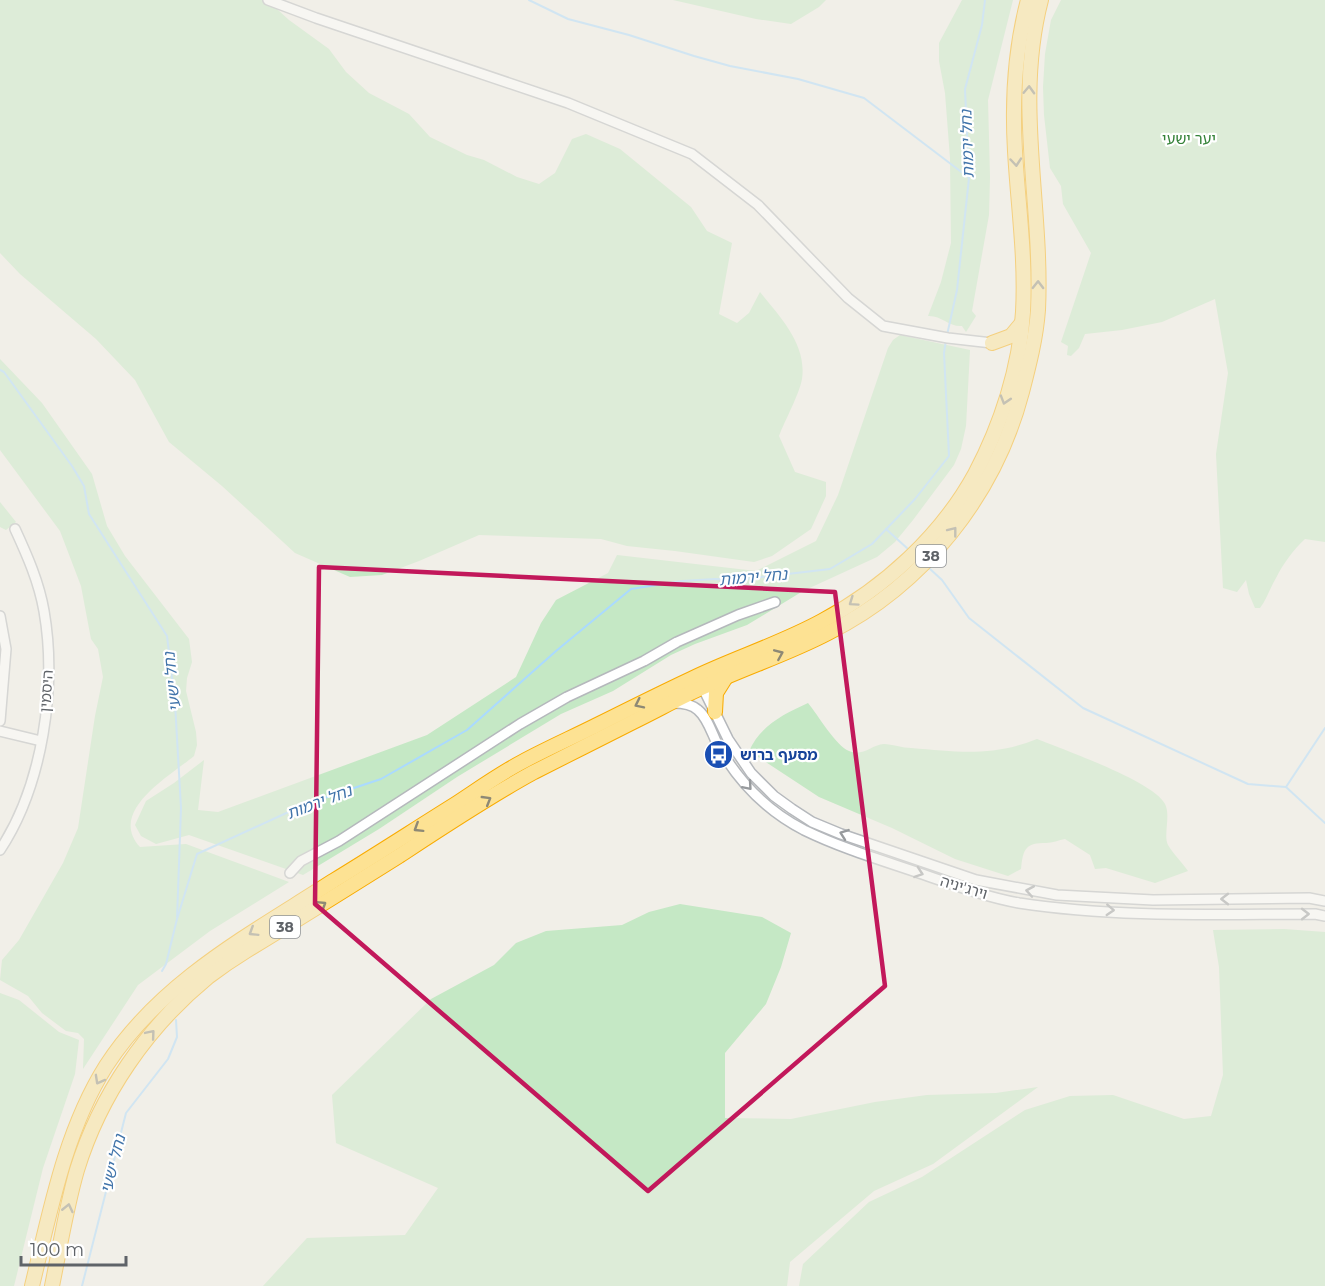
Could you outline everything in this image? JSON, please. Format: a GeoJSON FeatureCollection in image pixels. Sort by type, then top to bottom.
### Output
{"type":"FeatureCollection","features":[{"type":"Feature","properties":{"kind":"highway","name":"38"},"geometry":{"type":"LineString","coordinates":[[33,1286],[49,1216],[70,1146],[86,1104],[107,1065],[131,1035],[188,977],[240,940],[520,763],[698,682],[820,622],[869,591],[899,567],[941,524],[975,474],[999,421],[1013,371],[1022,322],[1023,243],[1015,150],[1014,86],[1028,0]]}},
{"type":"Feature","properties":{"kind":"highway","name":"38"},"geometry":{"type":"LineString","coordinates":[[52,1286],[68,1207],[90,1134],[107,1098],[140,1047],[185,998],[209,976],[531,774],[670,703],[698,682],[726,677],[828,633],[877,603],[909,578],[935,552],[971,507],[1012,427],[1034,343],[1038,312],[1036,209],[1029,146],[1028,91],[1041,0]]}},
{"type":"Feature","properties":{"kind":"highway"},"geometry":{"type":"LineString","coordinates":[[993,343],[1011,336],[1022,322]]}},
{"type":"Feature","properties":{"kind":"highway"},"geometry":{"type":"LineString","coordinates":[[993,343],[1008,355],[1013,371]]}},
{"type":"Feature","properties":{"kind":"highway"},"geometry":{"type":"LineString","coordinates":[[715,712],[716,693],[726,677]]}},
{"type":"Feature","properties":{"kind":"street"},"geometry":{"type":"LineString","coordinates":[[268,0],[568,103],[692,154],[758,205],[848,298],[883,326],[948,338],[993,343]]}},
{"type":"Feature","properties":{"kind":"street","name":"היסמין"},"geometry":{"type":"LineString","coordinates":[[0,849],[22,812],[41,741],[48,688],[48,635],[37,583],[15,529]]}},
{"type":"Feature","properties":{"kind":"street"},"geometry":{"type":"LineString","coordinates":[[290,873],[301,861],[339,841],[520,724],[567,697],[645,661],[677,642],[738,615],[775,602]]}},
{"type":"Feature","properties":{"kind":"street"},"geometry":{"type":"LineString","coordinates":[[0,616],[6,649],[0,721]]}},
{"type":"Feature","properties":{"kind":"street","name":"וירג'יניה"},"geometry":{"type":"LineString","coordinates":[[698,682],[742,761],[774,796],[812,822],[841,834],[976,880],[1057,896],[1153,900],[1309,898],[1325,901]]}},
{"type":"Feature","properties":{"kind":"street","name":"וירג'יניה"},"geometry":{"type":"LineString","coordinates":[[670,703],[692,705],[700,711],[722,752],[737,773],[762,801],[780,816],[837,845],[974,892],[1016,902],[1057,908],[1158,913],[1315,914],[1325,916]]}},
{"type":"Feature","properties":{"kind":"street"},"geometry":{"type":"LineString","coordinates":[[0,731],[41,741]]}},
{"type":"Feature","properties":{"kind":"highlighted area"},"geometry":{"type":"Polygon","coordinates":[[[319,567],[835,592],[885,986],[648,1191],[315,904],[319,567]]]}},
{"type":"Feature","properties":{"kind":"green space"},"geometry":{"type":"Polygon","coordinates":[[[0,0],[267,0],[289,20],[329,49],[346,72],[369,93],[409,114],[430,137],[517,177],[539,184],[555,173],[572,139],[586,134],[620,149],[691,207],[707,231],[732,243],[719,314],[737,323],[749,313],[760,292],[783,321],[796,343],[802,366],[802,379],[779,436],[795,472],[826,482],[826,496],[811,529],[772,556],[754,562],[627,546],[601,539],[479,535],[382,575],[350,577],[295,553],[222,486],[169,442],[135,380],[96,339],[20,274],[0,253],[0,0]]]}},
{"type":"Feature","properties":{"kind":"green space"},"geometry":{"type":"Polygon","coordinates":[[[673,0],[826,0],[819,7],[791,24],[756,19],[673,0]]]}},
{"type":"Feature","properties":{"kind":"green space"},"geometry":{"type":"Polygon","coordinates":[[[962,0],[1013,0],[988,100],[989,215],[972,311],[976,316],[966,332],[962,326],[928,316],[941,282],[951,243],[950,158],[939,43],[962,0]]]}},
{"type":"Feature","properties":{"kind":"green space","name":"יער ישעי"},"geometry":{"type":"Polygon","coordinates":[[[1061,0],[1325,0],[1325,542],[1305,539],[1292,552],[1260,608],[1255,608],[1246,580],[1237,592],[1223,588],[1216,454],[1228,373],[1215,299],[1162,322],[1085,334],[1079,348],[1071,356],[1067,355],[1068,346],[1061,342],[1091,253],[1063,204],[1061,186],[1050,168],[1044,115],[1045,54],[1051,20],[1061,0]]]}},
{"type":"Feature","properties":{"kind":"green space"},"geometry":{"type":"Polygon","coordinates":[[[900,335],[970,350],[966,426],[961,449],[954,465],[895,542],[877,557],[803,591],[747,625],[671,655],[613,691],[561,714],[303,875],[189,835],[156,844],[141,836],[135,825],[146,801],[204,760],[198,810],[218,812],[427,735],[516,677],[541,623],[556,600],[608,573],[617,555],[756,571],[816,541],[838,495],[888,348],[900,335]]]}},
{"type":"Feature","properties":{"kind":"green space"},"geometry":{"type":"Polygon","coordinates":[[[0,359],[42,403],[92,474],[107,526],[125,556],[189,639],[192,662],[186,691],[196,732],[197,745],[194,756],[158,784],[136,808],[131,820],[132,834],[140,847],[186,844],[289,882],[210,931],[138,985],[83,1069],[84,1039],[78,1033],[66,1031],[42,1013],[28,996],[0,980],[2,960],[19,940],[63,863],[78,828],[103,677],[98,649],[91,639],[81,586],[60,531],[0,450],[0,359]]]}},
{"type":"Feature","properties":{"kind":"green space"},"geometry":{"type":"Polygon","coordinates":[[[0,502],[16,522],[6,530],[0,527],[0,502]]]}},
{"type":"Feature","properties":{"kind":"green space"},"geometry":{"type":"Polygon","coordinates":[[[808,703],[827,730],[849,751],[859,753],[884,744],[908,748],[975,752],[1005,749],[1037,739],[1107,767],[1144,786],[1165,804],[1168,845],[1188,871],[1155,883],[1106,868],[1095,869],[1090,855],[1065,839],[1030,846],[1023,856],[1021,869],[1008,876],[955,859],[892,828],[819,797],[749,751],[767,727],[782,716],[808,703]]]}},
{"type":"Feature","properties":{"kind":"green space"},"geometry":{"type":"Polygon","coordinates":[[[680,904],[762,917],[791,933],[781,967],[766,1004],[725,1053],[725,1118],[791,1119],[875,1102],[927,1095],[996,1093],[1038,1087],[933,1164],[874,1191],[790,1262],[787,1286],[263,1286],[307,1238],[405,1235],[438,1188],[336,1143],[332,1095],[431,999],[494,965],[516,943],[546,931],[622,925],[649,912],[680,904]]]}},
{"type":"Feature","properties":{"kind":"green space"},"geometry":{"type":"Polygon","coordinates":[[[1284,929],[1325,932],[1325,1286],[799,1286],[803,1264],[869,1202],[922,1177],[1025,1110],[1070,1096],[1113,1095],[1184,1119],[1211,1116],[1223,1075],[1219,967],[1213,930],[1284,929]]]}},
{"type":"Feature","properties":{"kind":"green space"},"geometry":{"type":"Polygon","coordinates":[[[0,993],[19,1000],[59,1032],[79,1040],[75,1074],[43,1168],[14,1286],[0,1286],[0,993]]]}},
{"type":"Feature","properties":{"kind":"waterway"},"geometry":{"type":"LineString","coordinates":[[529,0],[568,19],[629,35],[694,56],[730,66],[798,79],[864,98],[968,177]]}},
{"type":"Feature","properties":{"kind":"waterway","name":"נחל ירמות"},"geometry":{"type":"LineString","coordinates":[[947,335],[957,290],[969,178],[965,89],[982,25],[985,0]]}},
{"type":"Feature","properties":{"kind":"waterway","name":"נחל ירמות"},"geometry":{"type":"LineString","coordinates":[[177,919],[197,854],[306,804],[381,779],[467,730],[556,651],[631,589],[682,581],[737,580],[830,569],[872,544],[915,499],[949,456],[944,353],[946,340]]}},
{"type":"Feature","properties":{"kind":"waterway","name":"נחל ישעי"},"geometry":{"type":"LineString","coordinates":[[0,370],[4,372],[72,466],[84,486],[89,514],[167,636],[175,703],[181,808],[177,919],[166,964],[162,971]]}},
{"type":"Feature","properties":{"kind":"waterway"},"geometry":{"type":"LineString","coordinates":[[886,529],[908,549]]}},
{"type":"Feature","properties":{"kind":"waterway"},"geometry":{"type":"LineString","coordinates":[[929,568],[942,580],[969,618],[1083,708],[1248,784],[1286,787],[1325,728]]}},
{"type":"Feature","properties":{"kind":"waterway"},"geometry":{"type":"LineString","coordinates":[[1286,787],[1325,823]]}},
{"type":"Feature","properties":{"kind":"waterway","name":"נחל ישעי"},"geometry":{"type":"LineString","coordinates":[[82,1286],[126,1113],[168,1059],[177,1037],[176,1020]]}},
{"type":"Feature","properties":{"kind":"place","name":"מסעף ברוש"},"geometry":{"type":"Point","coordinates":[719,754]}}]}
